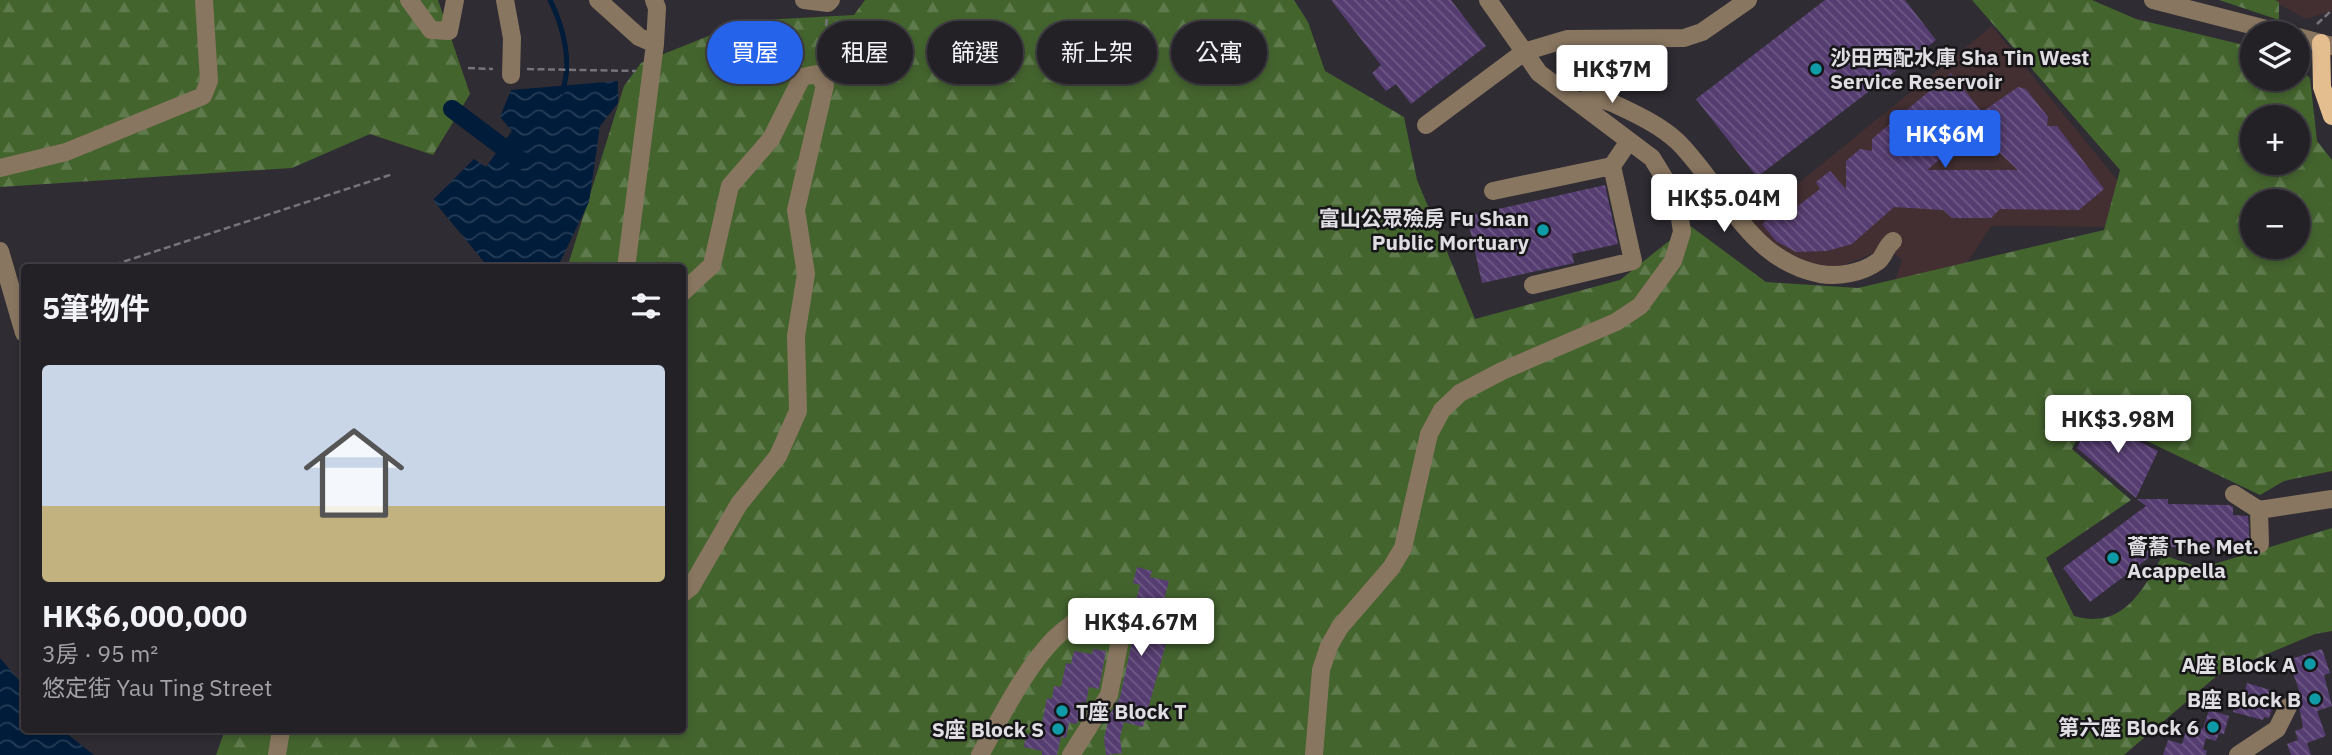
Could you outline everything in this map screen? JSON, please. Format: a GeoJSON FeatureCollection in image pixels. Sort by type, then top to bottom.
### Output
{"type":"FeatureCollection","features":[{"type":"Feature","properties":{"kind":"main road"},"geometry":{"type":"LineString","coordinates":[[2327,45],[2320,73],[2331,105]]}},
{"type":"Feature","properties":{"kind":"main road"},"geometry":{"type":"LineString","coordinates":[[2331,105],[2332,77]]}},
{"type":"Feature","properties":{"kind":"street"},"geometry":{"type":"LineString","coordinates":[[0,168],[66,152],[203,96],[209,81],[204,0]]}},
{"type":"Feature","properties":{"kind":"street"},"geometry":{"type":"LineString","coordinates":[[409,0],[431,30],[449,31],[455,0]]}},
{"type":"Feature","properties":{"kind":"street"},"geometry":{"type":"LineString","coordinates":[[505,0],[512,38],[509,71]]}},
{"type":"Feature","properties":{"kind":"street"},"geometry":{"type":"LineString","coordinates":[[598,0],[639,37],[655,44]]}},
{"type":"Feature","properties":{"kind":"street"},"geometry":{"type":"LineString","coordinates":[[627,264],[655,44],[657,8],[654,0]]}},
{"type":"Feature","properties":{"kind":"street"},"geometry":{"type":"LineString","coordinates":[[804,0],[829,2]]}},
{"type":"Feature","properties":{"kind":"street"},"geometry":{"type":"LineString","coordinates":[[1314,755],[1321,670],[1329,646],[1340,627],[1391,568],[1403,548],[1429,434],[1442,410],[1460,393],[1616,322],[1640,306],[1673,261],[1682,232],[1677,199],[1652,158],[1539,73],[1488,0]]}},
{"type":"Feature","properties":{"kind":"street"},"geometry":{"type":"LineString","coordinates":[[1426,125],[1524,52],[1567,39],[1684,38],[1702,32],[1748,0]]}},
{"type":"Feature","properties":{"kind":"street"},"geometry":{"type":"LineString","coordinates":[[2153,0],[2240,22]]}},
{"type":"Feature","properties":{"kind":"street"},"geometry":{"type":"LineString","coordinates":[[2310,40],[2327,45]]}},
{"type":"Feature","properties":{"kind":"street"},"geometry":{"type":"LineString","coordinates":[[686,289],[712,265],[730,186],[771,139],[802,77],[817,74]]}},
{"type":"Feature","properties":{"kind":"street"},"geometry":{"type":"LineString","coordinates":[[686,591],[691,587],[739,504],[778,456],[798,411],[796,336],[806,274],[796,210],[824,84]]}},
{"type":"Feature","properties":{"kind":"street"},"geometry":{"type":"LineString","coordinates":[[1577,102],[1599,98],[1650,121],[1677,142],[1743,228],[1783,259],[1804,271],[1833,276],[1863,270],[1880,261],[1893,242]]}},
{"type":"Feature","properties":{"kind":"street"},"geometry":{"type":"LineString","coordinates":[[1493,191],[1612,166],[1629,141]]}},
{"type":"Feature","properties":{"kind":"street"},"geometry":{"type":"LineString","coordinates":[[1533,285],[1633,261],[1612,166]]}},
{"type":"Feature","properties":{"kind":"street"},"geometry":{"type":"LineString","coordinates":[[0,251],[21,323]]}},
{"type":"Feature","properties":{"kind":"street"},"geometry":{"type":"LineString","coordinates":[[2234,494],[2259,510],[2332,499]]}},
{"type":"Feature","properties":{"kind":"street"},"geometry":{"type":"LineString","coordinates":[[2259,510],[2260,544]]}},
{"type":"Feature","properties":{"kind":"street"},"geometry":{"type":"LineString","coordinates":[[980,755],[1031,667],[1064,629],[1083,618],[1098,616],[1112,619],[1119,626],[1121,635],[1109,695],[1071,755]]}},
{"type":"Feature","properties":{"kind":"street"},"geometry":{"type":"LineString","coordinates":[[2238,755],[2277,729],[2288,707]]}},
{"type":"Feature","properties":{"kind":"street"},"geometry":{"type":"LineString","coordinates":[[276,755],[280,733]]}},
{"type":"Feature","properties":{"kind":"path"},"geometry":{"type":"LineString","coordinates":[[826,21],[829,2]]}},
{"type":"Feature","properties":{"kind":"path"},"geometry":{"type":"LineString","coordinates":[[2317,24],[2332,10]]}},
{"type":"Feature","properties":{"kind":"path"},"geometry":{"type":"LineString","coordinates":[[468,68],[509,71],[640,71]]}},
{"type":"Feature","properties":{"kind":"path"},"geometry":{"type":"LineString","coordinates":[[116,264],[393,174]]}},
{"type":"Feature","properties":{"kind":"shaded area"},"geometry":{"type":"Polygon","coordinates":[[[2272,0],[2332,0],[2332,11],[2306,19],[2272,0]]]}},
{"type":"Feature","properties":{"kind":"shaded area"},"geometry":{"type":"Polygon","coordinates":[[[1992,26],[2122,186],[2121,227],[1991,226],[1965,266],[1893,287],[1902,259],[1889,251],[1876,252],[1832,270],[1805,268],[1748,224],[1992,26]]]}},
{"type":"Feature","properties":{"kind":"green space"},"geometry":{"type":"Polygon","coordinates":[[[0,0],[438,0],[470,94],[433,155],[370,134],[292,168],[0,187],[0,0]]]}},
{"type":"Feature","properties":{"kind":"green space"},"geometry":{"type":"Polygon","coordinates":[[[865,0],[1294,0],[1308,22],[1325,71],[1404,117],[1417,180],[1475,319],[1620,280],[1689,225],[1766,282],[1858,288],[2104,230],[2120,170],[1972,0],[2092,0],[2136,19],[2240,44],[2240,91],[2310,91],[2310,78],[2317,141],[2332,160],[2332,471],[2284,481],[2260,495],[2090,414],[2072,449],[2131,500],[2046,558],[2074,616],[2091,619],[2106,617],[2129,604],[2139,594],[2163,555],[2201,568],[2332,528],[2332,631],[2315,634],[2219,674],[2124,755],[216,755],[224,733],[686,733],[686,264],[568,264],[624,86],[641,63],[707,37],[707,84],[803,84],[803,21],[746,21],[854,15],[865,0]]]}},
{"type":"Feature","properties":{"kind":"green space"},"geometry":{"type":"Polygon","coordinates":[[[2219,0],[2275,0],[2279,2],[2279,20],[2219,0]]]}},
{"type":"Feature","properties":{"kind":"water"},"geometry":{"type":"Polygon","coordinates":[[[618,81],[618,103],[600,126],[589,202],[559,264],[486,264],[433,200],[474,159],[486,167],[512,131],[500,117],[511,90],[618,81]]]}},
{"type":"Feature","properties":{"kind":"water"},"geometry":{"type":"Polygon","coordinates":[[[0,658],[21,682],[21,733],[66,733],[94,755],[0,755],[0,658]]]}},
{"type":"Feature","properties":{"kind":"building"},"geometry":{"type":"Polygon","coordinates":[[[1331,0],[1451,0],[1486,46],[1411,104],[1396,84],[1386,91],[1372,73],[1381,65],[1331,0]]]}},
{"type":"Feature","properties":{"kind":"building","name":"沙田西配水庫 Sha Tin West Service Reservoir"},"geometry":{"type":"Polygon","coordinates":[[[1825,0],[1905,0],[1936,40],[1757,177],[1696,99],[1825,0]]]}},
{"type":"Feature","properties":{"kind":"building"},"geometry":{"type":"Polygon","coordinates":[[[1951,73],[1982,112],[2018,87],[2026,89],[2048,117],[2047,126],[2057,126],[2104,189],[2079,210],[2000,209],[1991,218],[1952,218],[1943,210],[1894,207],[1852,244],[1827,251],[1796,252],[1776,241],[1762,224],[1781,209],[1786,215],[1820,189],[1816,182],[1830,171],[1846,189],[1846,161],[1860,149],[1872,151],[1872,139],[1951,73]],[[1961,142],[1927,170],[2018,170],[1988,142],[1961,142]]]}},
{"type":"Feature","properties":{"kind":"building","name":"富山公眾殮房 Fu Shan Public Mortuary"},"geometry":{"type":"Polygon","coordinates":[[[1605,185],[1618,244],[1572,254],[1574,263],[1482,283],[1467,216],[1605,185]]]}},
{"type":"Feature","properties":{"kind":"building"},"geometry":{"type":"Polygon","coordinates":[[[2091,417],[2158,451],[2136,498],[2077,448],[2091,417]]]}},
{"type":"Feature","properties":{"kind":"building","name":"薈蕎 The Met. Acappella"},"geometry":{"type":"Polygon","coordinates":[[[2137,499],[2168,499],[2168,504],[2229,505],[2233,507],[2233,515],[2248,516],[2250,548],[2163,547],[2090,602],[2063,568],[2146,506],[2137,499]]]}},
{"type":"Feature","properties":{"kind":"building"},"geometry":{"type":"Polygon","coordinates":[[[1137,567],[1152,571],[1150,577],[1169,581],[1164,600],[1171,602],[1161,639],[1167,640],[1143,727],[1124,722],[1120,737],[1122,753],[1106,755],[1104,738],[1110,714],[1120,697],[1135,628],[1130,624],[1140,585],[1133,583],[1137,567]]]}},
{"type":"Feature","properties":{"kind":"building"},"geometry":{"type":"Polygon","coordinates":[[[1093,649],[1106,651],[1099,689],[1089,687],[1077,724],[1069,723],[1066,738],[1061,737],[1057,755],[1042,755],[1042,751],[1024,747],[1026,734],[1031,735],[1034,721],[1042,723],[1047,698],[1052,699],[1054,686],[1061,687],[1066,663],[1071,664],[1074,651],[1092,654],[1093,649]]]}},
{"type":"Feature","properties":{"kind":"building"},"geometry":{"type":"Polygon","coordinates":[[[2322,649],[2330,673],[2324,675],[2332,706],[2317,711],[2326,736],[2307,743],[2311,755],[2291,755],[2287,744],[2298,740],[2295,731],[2303,728],[2299,706],[2294,697],[2302,699],[2291,659],[2322,649]]]}},
{"type":"Feature","properties":{"kind":"building"},"geometry":{"type":"Polygon","coordinates":[[[2247,683],[2277,692],[2269,718],[2264,717],[2263,720],[2233,712],[2239,692],[2244,694],[2247,683]]]}},
{"type":"Feature","properties":{"kind":"building"},"geometry":{"type":"Polygon","coordinates":[[[2209,710],[2229,716],[2224,734],[2219,733],[2216,741],[2206,738],[2203,749],[2200,748],[2207,751],[2206,755],[2163,755],[2168,740],[2182,744],[2188,725],[2203,729],[2209,710]]]}},
{"type":"Feature","properties":{"kind":"waterway"},"geometry":{"type":"LineString","coordinates":[[550,0],[565,45],[567,69],[562,92]]}},
{"type":"Feature","properties":{"kind":"waterway"},"geometry":{"type":"LineString","coordinates":[[452,109],[520,160]]}},
{"type":"Feature","properties":{"kind":"place","name":"沙田西配水庫 Sha Tin West Service Reservoir"},"geometry":{"type":"Point","coordinates":[1816,69]}},
{"type":"Feature","properties":{"kind":"place","name":"富山公眾殮房 Fu Shan Public Mortuary"},"geometry":{"type":"Point","coordinates":[1543,230]}},
{"type":"Feature","properties":{"kind":"place","name":"薈蕎 The Met. Acappella"},"geometry":{"type":"Point","coordinates":[2113,558]}},
{"type":"Feature","properties":{"kind":"place","name":"A座 Block A"},"geometry":{"type":"Point","coordinates":[2310,664]}},
{"type":"Feature","properties":{"kind":"place","name":"B座 Block B"},"geometry":{"type":"Point","coordinates":[2315,699]}},
{"type":"Feature","properties":{"kind":"place","name":"T座 Block T"},"geometry":{"type":"Point","coordinates":[1062,711]}},
{"type":"Feature","properties":{"kind":"place","name":"第六座 Block 6"},"geometry":{"type":"Point","coordinates":[2213,727]}},
{"type":"Feature","properties":{"kind":"place","name":"S座 Block S"},"geometry":{"type":"Point","coordinates":[1058,729]}}]}
